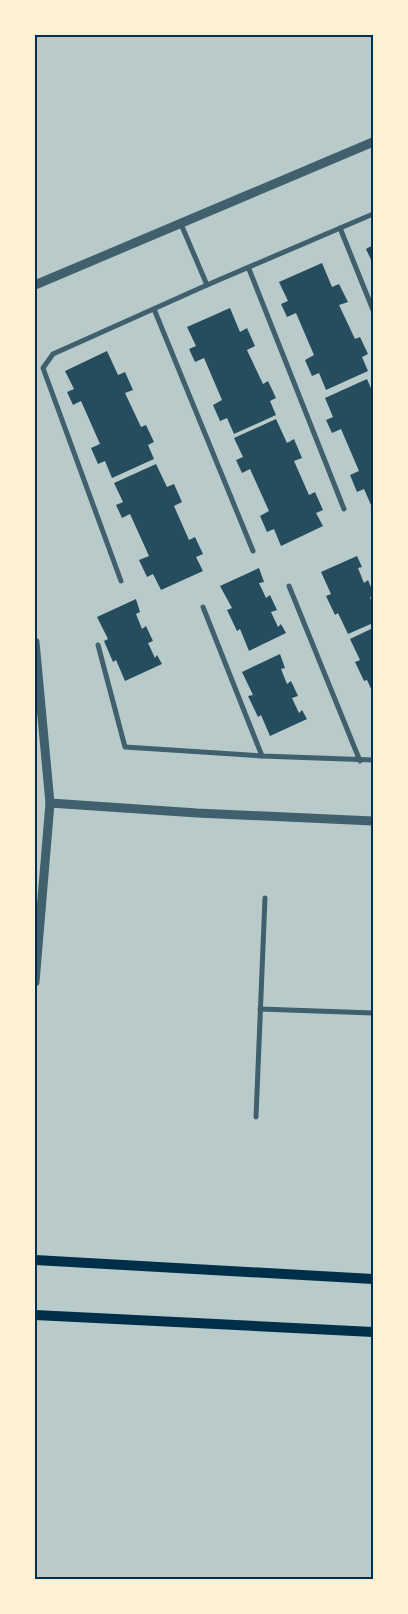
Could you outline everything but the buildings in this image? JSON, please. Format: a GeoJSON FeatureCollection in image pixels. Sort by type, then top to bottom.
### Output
{"type":"FeatureCollection","features":[{"type":"Feature","properties":{"kind":"main road"},"geometry":{"type":"LineString","coordinates":[[35,1260],[373,1279]]}},
{"type":"Feature","properties":{"kind":"main road"},"geometry":{"type":"LineString","coordinates":[[35,1315],[373,1332]]}},
{"type":"Feature","properties":{"kind":"street"},"geometry":{"type":"LineString","coordinates":[[35,285],[373,142]]}},
{"type":"Feature","properties":{"kind":"street"},"geometry":{"type":"LineString","coordinates":[[121,581],[44,368],[53,354],[373,214]]}},
{"type":"Feature","properties":{"kind":"street"},"geometry":{"type":"LineString","coordinates":[[181,224],[207,285]]}},
{"type":"Feature","properties":{"kind":"street"},"geometry":{"type":"LineString","coordinates":[[340,228],[373,310]]}},
{"type":"Feature","properties":{"kind":"street"},"geometry":{"type":"LineString","coordinates":[[249,269],[344,509]]}},
{"type":"Feature","properties":{"kind":"street"},"geometry":{"type":"LineString","coordinates":[[154,309],[253,550]]}},
{"type":"Feature","properties":{"kind":"street"},"geometry":{"type":"LineString","coordinates":[[289,586],[360,761]]}},
{"type":"Feature","properties":{"kind":"street"},"geometry":{"type":"LineString","coordinates":[[203,607],[262,756]]}},
{"type":"Feature","properties":{"kind":"street"},"geometry":{"type":"LineString","coordinates":[[35,642],[50,803],[35,982]]}},
{"type":"Feature","properties":{"kind":"street"},"geometry":{"type":"LineString","coordinates":[[98,644],[125,748],[360,761],[373,760]]}},
{"type":"Feature","properties":{"kind":"street"},"geometry":{"type":"LineString","coordinates":[[50,803],[197,813],[373,821]]}},
{"type":"Feature","properties":{"kind":"street"},"geometry":{"type":"LineString","coordinates":[[256,1117],[265,898]]}},
{"type":"Feature","properties":{"kind":"street"},"geometry":{"type":"LineString","coordinates":[[260,1009],[373,1013]]}},
{"type":"Feature","properties":{"kind":"shaded area"},"geometry":{"type":"Polygon","coordinates":[[[35,35],[373,35],[373,1579],[35,1579],[35,35]]]}}]}
